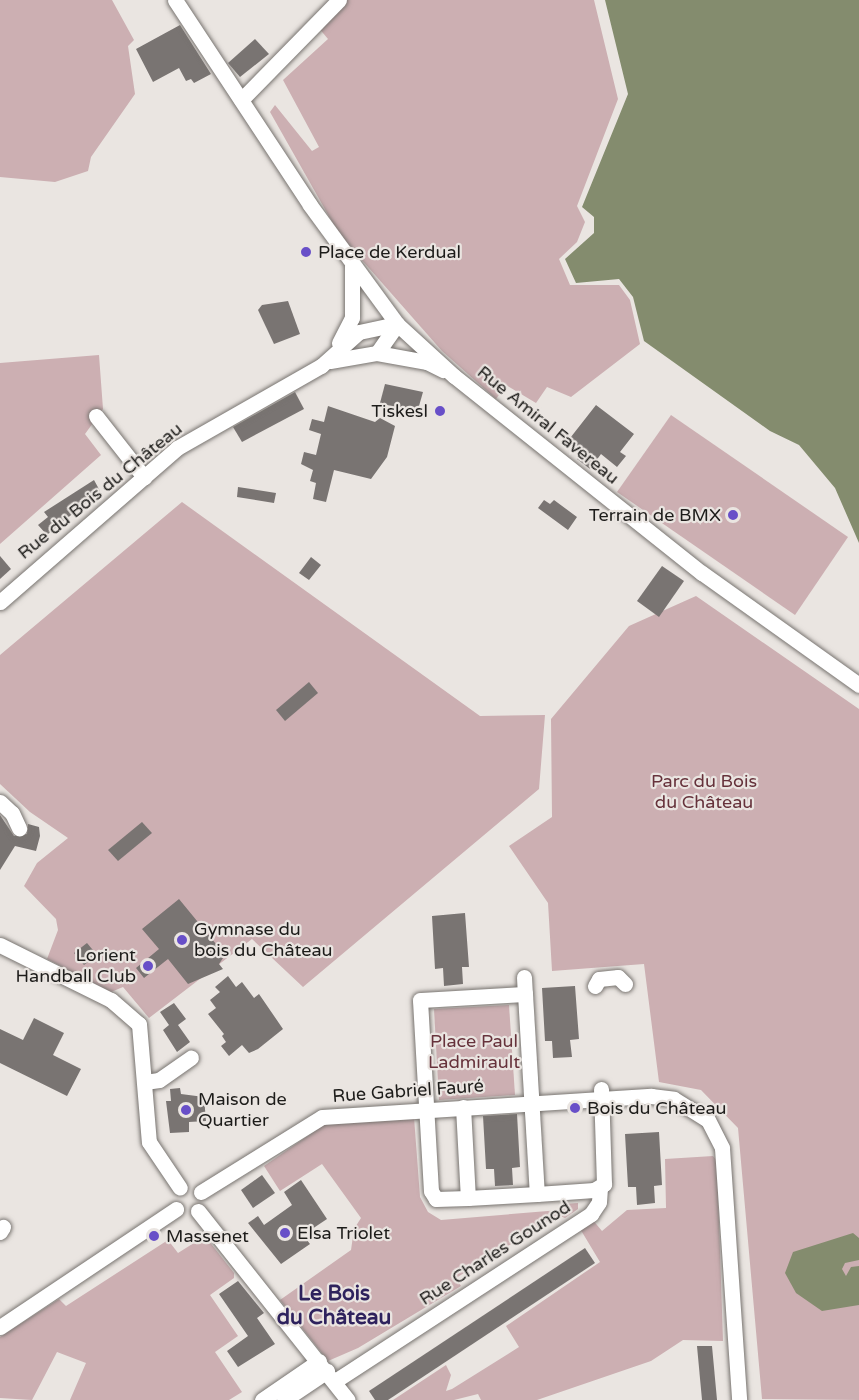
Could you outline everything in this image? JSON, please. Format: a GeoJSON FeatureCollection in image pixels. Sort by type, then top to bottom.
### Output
{"type":"FeatureCollection","features":[{"type":"Feature","properties":{"kind":"street","name":"Rue Amiral Favereau"},"geometry":{"type":"LineString","coordinates":[[175,0],[241,100],[270,139],[352,266],[397,324],[454,376],[702,573],[859,685]]}},
{"type":"Feature","properties":{"kind":"street"},"geometry":{"type":"LineString","coordinates":[[241,100],[339,0]]}},
{"type":"Feature","properties":{"kind":"street","name":"Rue du Bois du Château"},"geometry":{"type":"LineString","coordinates":[[324,363],[349,329],[355,298],[352,266]]}},
{"type":"Feature","properties":{"kind":"street"},"geometry":{"type":"LineString","coordinates":[[377,353],[397,324]]}},
{"type":"Feature","properties":{"kind":"street","name":"Rue du Bois du Château"},"geometry":{"type":"LineString","coordinates":[[324,363],[359,332],[397,324]]}},
{"type":"Feature","properties":{"kind":"street","name":"Rue du Bois du Château"},"geometry":{"type":"LineString","coordinates":[[0,602],[144,477],[193,438],[324,363],[342,356],[377,353],[426,362],[454,376]]}},
{"type":"Feature","properties":{"kind":"street"},"geometry":{"type":"LineString","coordinates":[[96,416],[144,477]]}},
{"type":"Feature","properties":{"kind":"street"},"geometry":{"type":"LineString","coordinates":[[0,802],[12,813],[19,828]]}},
{"type":"Feature","properties":{"kind":"street"},"geometry":{"type":"LineString","coordinates":[[0,945],[111,1000],[131,1014],[142,1036],[149,1142],[180,1188]]}},
{"type":"Feature","properties":{"kind":"street"},"geometry":{"type":"LineString","coordinates":[[524,977],[534,1078],[531,1102],[537,1194]]}},
{"type":"Feature","properties":{"kind":"street"},"geometry":{"type":"LineString","coordinates":[[595,986],[599,979],[618,977],[625,984]]}},
{"type":"Feature","properties":{"kind":"street"},"geometry":{"type":"LineString","coordinates":[[494,979],[495,995]]}},
{"type":"Feature","properties":{"kind":"street"},"geometry":{"type":"LineString","coordinates":[[525,994],[415,1000],[427,1109],[432,1194],[440,1199],[600,1188]]}},
{"type":"Feature","properties":{"kind":"street"},"geometry":{"type":"LineString","coordinates":[[145,1082],[159,1080],[191,1058]]}},
{"type":"Feature","properties":{"kind":"street","name":"Rue Gabriel Fauré"},"geometry":{"type":"LineString","coordinates":[[201,1192],[314,1120],[632,1092],[664,1097],[688,1105],[708,1120],[722,1148],[739,1400]]}},
{"type":"Feature","properties":{"kind":"street","name":"Rue Charles Gounod"},"geometry":{"type":"LineString","coordinates":[[327,1371],[591,1214],[599,1202],[600,1188],[607,1175],[602,1094]]}},
{"type":"Feature","properties":{"kind":"street"},"geometry":{"type":"LineString","coordinates":[[463,1107],[468,1198]]}},
{"type":"Feature","properties":{"kind":"street"},"geometry":{"type":"LineString","coordinates":[[191,1185],[201,1192],[203,1202],[198,1211],[187,1215],[176,1209],[174,1197],[180,1188],[191,1185]]}},
{"type":"Feature","properties":{"kind":"street"},"geometry":{"type":"LineString","coordinates":[[0,1327],[176,1209]]}},
{"type":"Feature","properties":{"kind":"street"},"geometry":{"type":"LineString","coordinates":[[198,1211],[348,1400]]}},
{"type":"Feature","properties":{"kind":"street"},"geometry":{"type":"LineString","coordinates":[[262,1400],[327,1371]]}},
{"type":"Feature","properties":{"kind":"street"},"geometry":{"type":"LineString","coordinates":[[284,1400],[327,1371]]}},
{"type":"Feature","properties":{"kind":"green space"},"geometry":{"type":"Polygon","coordinates":[[[0,0],[112,0],[134,40],[128,46],[135,94],[91,157],[88,171],[55,182],[0,177],[0,0]]]}},
{"type":"Feature","properties":{"kind":"green space"},"geometry":{"type":"Polygon","coordinates":[[[346,0],[594,0],[618,99],[577,206],[585,222],[577,242],[559,259],[570,285],[619,285],[630,300],[640,344],[571,397],[547,387],[536,403],[506,385],[496,399],[442,351],[339,234],[270,112],[275,105],[312,151],[319,147],[283,80],[328,39],[318,27],[346,0]]]}},
{"type":"Feature","properties":{"kind":"green space"},"geometry":{"type":"Polygon","coordinates":[[[99,355],[103,409],[85,434],[101,455],[0,544],[0,363],[99,355]]]}},
{"type":"Feature","properties":{"kind":"green space","name":"Terrain de BMX"},"geometry":{"type":"Polygon","coordinates":[[[671,415],[848,537],[795,615],[617,492],[671,415]]]}},
{"type":"Feature","properties":{"kind":"green space"},"geometry":{"type":"Polygon","coordinates":[[[182,502],[480,716],[545,715],[539,789],[303,987],[252,939],[149,1018],[123,987],[111,992],[47,959],[58,930],[56,919],[24,886],[37,863],[68,838],[30,812],[0,784],[0,655],[182,502]]]}},
{"type":"Feature","properties":{"kind":"green space","name":"Parc du Bois du Château"},"geometry":{"type":"Polygon","coordinates":[[[696,596],[859,709],[859,1400],[762,1399],[738,1128],[701,1090],[659,1082],[644,964],[552,971],[548,903],[509,846],[552,817],[551,719],[629,626],[696,596]]]}},
{"type":"Feature","properties":{"kind":"green space","name":"Place Paul Ladmirault"},"geometry":{"type":"Polygon","coordinates":[[[509,1005],[515,1095],[439,1100],[434,1009],[509,1005]]]}},
{"type":"Feature","properties":{"kind":"green space"},"geometry":{"type":"Polygon","coordinates":[[[414,1117],[420,1197],[428,1212],[441,1220],[560,1210],[563,1204],[578,1203],[578,1209],[565,1218],[558,1215],[456,1278],[461,1286],[358,1348],[328,1361],[280,1300],[351,1250],[354,1229],[361,1218],[322,1164],[280,1191],[264,1166],[328,1122],[414,1117]]]}},
{"type":"Feature","properties":{"kind":"green space"},"geometry":{"type":"Polygon","coordinates":[[[713,1156],[717,1161],[723,1341],[683,1340],[651,1361],[537,1400],[481,1400],[478,1394],[454,1400],[393,1400],[446,1365],[451,1375],[446,1391],[452,1389],[519,1347],[506,1326],[600,1262],[579,1227],[592,1219],[602,1231],[627,1210],[666,1208],[665,1159],[713,1156]]]}},
{"type":"Feature","properties":{"kind":"green space"},"geometry":{"type":"Polygon","coordinates":[[[205,1236],[234,1273],[234,1278],[210,1295],[238,1336],[215,1352],[242,1392],[229,1400],[70,1400],[86,1363],[57,1352],[32,1400],[0,1398],[0,1337],[59,1299],[66,1306],[168,1240],[178,1253],[205,1236]]]}},
{"type":"Feature","properties":{"kind":"shaded area"},"geometry":{"type":"Polygon","coordinates":[[[605,0],[859,0],[859,543],[835,488],[799,445],[770,431],[644,341],[633,297],[619,279],[576,283],[565,259],[594,233],[594,217],[582,207],[628,94],[605,0]]]}},
{"type":"Feature","properties":{"kind":"shaded area"},"geometry":{"type":"Polygon","coordinates":[[[853,1233],[859,1238],[859,1260],[845,1263],[842,1269],[846,1276],[851,1267],[859,1266],[859,1305],[822,1311],[796,1293],[785,1273],[793,1252],[853,1233]]]}},
{"type":"Feature","properties":{"kind":"building"},"geometry":{"type":"Polygon","coordinates":[[[180,25],[211,74],[194,83],[191,79],[186,81],[179,68],[153,82],[136,49],[180,25]]]}},
{"type":"Feature","properties":{"kind":"building"},"geometry":{"type":"Polygon","coordinates":[[[255,39],[269,54],[240,77],[228,63],[255,39]]]}},
{"type":"Feature","properties":{"kind":"building"},"geometry":{"type":"Polygon","coordinates":[[[288,301],[300,334],[274,344],[258,310],[262,305],[288,301]]]}},
{"type":"Feature","properties":{"kind":"building"},"geometry":{"type":"Polygon","coordinates":[[[385,384],[423,392],[417,413],[380,403],[385,384]]]}},
{"type":"Feature","properties":{"kind":"building"},"geometry":{"type":"Polygon","coordinates":[[[295,392],[304,409],[242,442],[233,427],[295,392]]]}},
{"type":"Feature","properties":{"kind":"building"},"geometry":{"type":"Polygon","coordinates":[[[596,405],[634,434],[620,452],[626,456],[617,467],[601,454],[590,469],[577,459],[582,453],[567,442],[596,405]]]}},
{"type":"Feature","properties":{"kind":"building"},"geometry":{"type":"Polygon","coordinates":[[[328,406],[375,422],[380,418],[395,426],[387,457],[371,479],[334,470],[326,502],[313,499],[316,483],[310,481],[313,470],[301,464],[304,452],[316,455],[321,434],[309,430],[312,419],[324,422],[328,406]]]}},
{"type":"Feature","properties":{"kind":"building"},"geometry":{"type":"Polygon","coordinates":[[[94,480],[100,491],[47,535],[38,525],[48,517],[44,512],[94,480]]]}},
{"type":"Feature","properties":{"kind":"building"},"geometry":{"type":"Polygon","coordinates":[[[238,487],[276,493],[274,503],[237,497],[238,487]]]}},
{"type":"Feature","properties":{"kind":"building"},"geometry":{"type":"Polygon","coordinates":[[[544,500],[550,504],[554,500],[577,517],[568,530],[538,508],[544,500]]]}},
{"type":"Feature","properties":{"kind":"building"},"geometry":{"type":"Polygon","coordinates":[[[0,556],[11,569],[0,579],[0,556]]]}},
{"type":"Feature","properties":{"kind":"building"},"geometry":{"type":"Polygon","coordinates":[[[311,557],[321,565],[309,580],[299,573],[311,557]]]}},
{"type":"Feature","properties":{"kind":"building"},"geometry":{"type":"Polygon","coordinates":[[[662,566],[684,581],[659,617],[637,601],[662,566]]]}},
{"type":"Feature","properties":{"kind":"building"},"geometry":{"type":"Polygon","coordinates":[[[309,682],[318,693],[285,721],[276,710],[309,682]]]}},
{"type":"Feature","properties":{"kind":"building"},"geometry":{"type":"Polygon","coordinates":[[[0,815],[14,836],[27,834],[28,824],[39,827],[40,836],[36,851],[15,846],[0,870],[0,815]]]}},
{"type":"Feature","properties":{"kind":"building"},"geometry":{"type":"Polygon","coordinates":[[[142,822],[152,833],[118,861],[108,850],[142,822]]]}},
{"type":"Feature","properties":{"kind":"building","name":"Gymnase du bois du Château"},"geometry":{"type":"Polygon","coordinates":[[[179,899],[225,955],[219,964],[223,969],[188,984],[168,959],[144,978],[136,968],[159,949],[142,929],[179,899]]]}},
{"type":"Feature","properties":{"kind":"building"},"geometry":{"type":"Polygon","coordinates":[[[465,913],[469,967],[462,967],[463,984],[444,986],[443,968],[435,969],[432,916],[465,913]]]}},
{"type":"Feature","properties":{"kind":"building"},"geometry":{"type":"Polygon","coordinates":[[[87,943],[97,955],[84,965],[74,953],[87,943]]]}},
{"type":"Feature","properties":{"kind":"building"},"geometry":{"type":"Polygon","coordinates":[[[228,976],[236,987],[242,982],[254,998],[259,994],[283,1029],[258,1049],[249,1053],[242,1045],[229,1056],[221,1046],[226,1042],[222,1036],[224,1034],[208,1014],[216,1008],[210,1000],[220,992],[215,987],[228,976]]]}},
{"type":"Feature","properties":{"kind":"building"},"geometry":{"type":"Polygon","coordinates":[[[575,986],[579,1039],[570,1040],[572,1057],[553,1058],[552,1041],[545,1041],[542,988],[575,986]]]}},
{"type":"Feature","properties":{"kind":"building"},"geometry":{"type":"Polygon","coordinates":[[[174,1003],[186,1019],[178,1025],[190,1042],[177,1052],[163,1030],[169,1025],[160,1012],[174,1003]]]}},
{"type":"Feature","properties":{"kind":"building"},"geometry":{"type":"Polygon","coordinates":[[[34,1018],[64,1033],[53,1055],[81,1069],[67,1096],[0,1063],[0,1029],[23,1040],[34,1018]]]}},
{"type":"Feature","properties":{"kind":"building","name":"Maison de Quartier"},"geometry":{"type":"Polygon","coordinates":[[[180,1088],[181,1094],[204,1097],[206,1121],[189,1122],[189,1132],[170,1133],[166,1101],[171,1101],[170,1089],[180,1088]]]}},
{"type":"Feature","properties":{"kind":"building"},"geometry":{"type":"Polygon","coordinates":[[[517,1114],[520,1167],[512,1168],[513,1185],[495,1186],[494,1169],[486,1169],[483,1116],[517,1114]]]}},
{"type":"Feature","properties":{"kind":"building"},"geometry":{"type":"Polygon","coordinates":[[[659,1132],[662,1185],[654,1186],[655,1203],[637,1205],[636,1187],[628,1187],[625,1134],[659,1132]]]}},
{"type":"Feature","properties":{"kind":"building"},"geometry":{"type":"Polygon","coordinates":[[[262,1175],[275,1193],[253,1208],[241,1190],[262,1175]]]}},
{"type":"Feature","properties":{"kind":"building"},"geometry":{"type":"Polygon","coordinates":[[[301,1180],[327,1219],[303,1235],[310,1244],[281,1264],[248,1223],[258,1216],[264,1225],[292,1205],[284,1192],[301,1180]]]}},
{"type":"Feature","properties":{"kind":"building"},"geometry":{"type":"Polygon","coordinates":[[[585,1248],[595,1263],[388,1400],[375,1400],[369,1391],[585,1248]]]}},
{"type":"Feature","properties":{"kind":"building"},"geometry":{"type":"Polygon","coordinates":[[[238,1281],[264,1313],[257,1318],[275,1344],[238,1367],[227,1351],[248,1336],[219,1294],[238,1281]]]}},
{"type":"Feature","properties":{"kind":"building"},"geometry":{"type":"Polygon","coordinates":[[[697,1346],[712,1346],[717,1400],[702,1400],[697,1346]]]}},
{"type":"Feature","properties":{"kind":"place","name":"Place de Kerdual"},"geometry":{"type":"Point","coordinates":[306,252]}},
{"type":"Feature","properties":{"kind":"place","name":"Tiskesl"},"geometry":{"type":"Point","coordinates":[440,411]}},
{"type":"Feature","properties":{"kind":"place","name":"Terrain de BMX"},"geometry":{"type":"Point","coordinates":[733,515]}},
{"type":"Feature","properties":{"kind":"place","name":"Gymnase du bois du Château"},"geometry":{"type":"Point","coordinates":[182,940]}},
{"type":"Feature","properties":{"kind":"place","name":"Lorient Handball Club"},"geometry":{"type":"Point","coordinates":[148,966]}},
{"type":"Feature","properties":{"kind":"place","name":"Bois du Château"},"geometry":{"type":"Point","coordinates":[575,1108]}},
{"type":"Feature","properties":{"kind":"place","name":"Maison de Quartier"},"geometry":{"type":"Point","coordinates":[186,1110]}},
{"type":"Feature","properties":{"kind":"place","name":"Elsa Triolet"},"geometry":{"type":"Point","coordinates":[285,1233]}},
{"type":"Feature","properties":{"kind":"place","name":"Massenet"},"geometry":{"type":"Point","coordinates":[154,1236]}},
{"type":"Feature","properties":{"kind":"district","name":"Le Bois du Château"},"geometry":{"type":"Point","coordinates":[334,1306]}}]}
